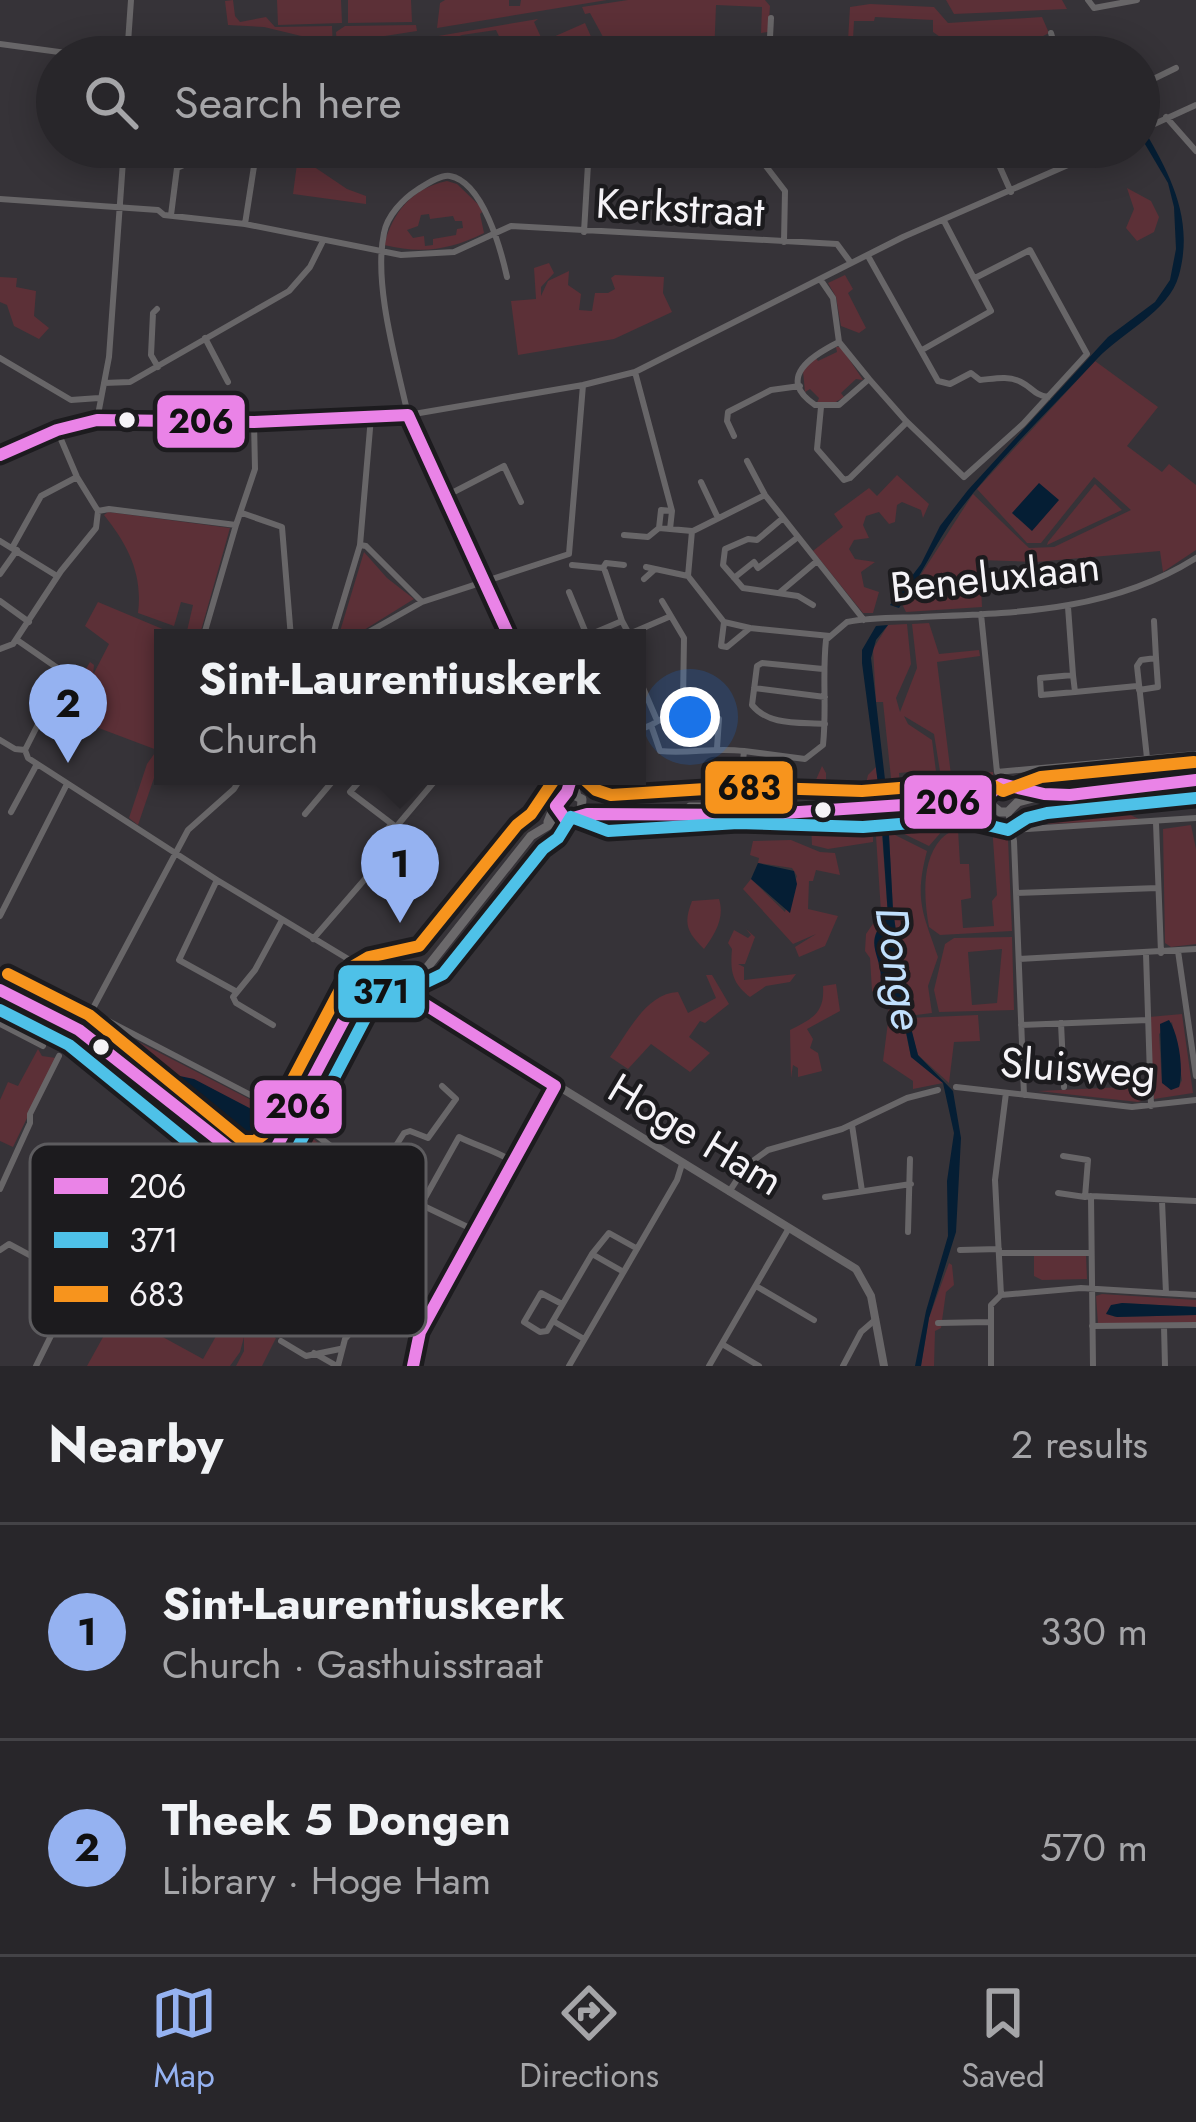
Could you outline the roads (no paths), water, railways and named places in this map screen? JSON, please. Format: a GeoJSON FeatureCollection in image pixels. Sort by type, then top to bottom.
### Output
{"type":"FeatureCollection","features":[{"type":"Feature","properties":{"kind":"main road"},"geometry":{"type":"LineString","coordinates":[[1018,797],[1196,780]]}},
{"type":"Feature","properties":{"kind":"main road"},"geometry":{"type":"LineString","coordinates":[[274,1144],[373,977],[422,974],[532,836],[558,814],[564,794],[583,810],[738,815],[990,799],[1001,784],[1008,784],[1018,797]]}},
{"type":"Feature","properties":{"kind":"main road"},"geometry":{"type":"LineString","coordinates":[[990,799],[1000,812],[1008,812],[1018,797]]}},
{"type":"Feature","properties":{"kind":"main road"},"geometry":{"type":"LineString","coordinates":[[558,814],[572,820],[583,810]]}},
{"type":"Feature","properties":{"kind":"main road"},"geometry":{"type":"LineString","coordinates":[[0,990],[79,1030],[221,1144]]}},
{"type":"Feature","properties":{"kind":"street"},"geometry":{"type":"LineString","coordinates":[[128,36],[130,0]]}},
{"type":"Feature","properties":{"kind":"street"},"geometry":{"type":"LineString","coordinates":[[1088,0],[1094,8],[1137,0]]}},
{"type":"Feature","properties":{"kind":"street"},"geometry":{"type":"LineString","coordinates":[[770,36],[771,18]]}},
{"type":"Feature","properties":{"kind":"street"},"geometry":{"type":"LineString","coordinates":[[0,44],[36,49]]}},
{"type":"Feature","properties":{"kind":"street"},"geometry":{"type":"LineString","coordinates":[[1160,76],[1176,68]]}},
{"type":"Feature","properties":{"kind":"street"},"geometry":{"type":"LineString","coordinates":[[1160,121],[1196,104]]}},
{"type":"Feature","properties":{"kind":"street"},"geometry":{"type":"LineString","coordinates":[[1166,118],[1196,152]]}},
{"type":"Feature","properties":{"kind":"street"},"geometry":{"type":"LineString","coordinates":[[97,420],[122,168]]}},
{"type":"Feature","properties":{"kind":"street"},"geometry":{"type":"LineString","coordinates":[[171,215],[177,168]]}},
{"type":"Feature","properties":{"kind":"street"},"geometry":{"type":"LineString","coordinates":[[245,224],[254,168]]}},
{"type":"Feature","properties":{"kind":"street"},"geometry":{"type":"LineString","coordinates":[[584,232],[588,168]]}},
{"type":"Feature","properties":{"kind":"street"},"geometry":{"type":"LineString","coordinates":[[768,168],[784,191],[784,242]]}},
{"type":"Feature","properties":{"kind":"street"},"geometry":{"type":"LineString","coordinates":[[1000,168],[1011,192]]}},
{"type":"Feature","properties":{"kind":"street"},"geometry":{"type":"LineString","coordinates":[[0,455],[57,430],[97,420],[254,422],[408,415],[634,372],[867,255],[1063,168]]}},
{"type":"Feature","properties":{"kind":"street"},"geometry":{"type":"LineString","coordinates":[[506,629],[408,415],[381,252],[386,225],[413,193],[445,176],[462,184],[487,213],[507,277]]}},
{"type":"Feature","properties":{"kind":"street","name":"Kerkstraat"},"geometry":{"type":"LineString","coordinates":[[0,199],[158,210],[381,252],[454,252],[512,226],[841,246],[851,263]]}},
{"type":"Feature","properties":{"kind":"street"},"geometry":{"type":"LineString","coordinates":[[920,351],[991,311],[944,221]]}},
{"type":"Feature","properties":{"kind":"street"},"geometry":{"type":"LineString","coordinates":[[104,382],[130,382],[289,292],[310,268],[322,241]]}},
{"type":"Feature","properties":{"kind":"street"},"geometry":{"type":"LineString","coordinates":[[820,279],[833,298],[839,342],[906,422],[964,477],[1087,354],[1033,253],[1025,251],[975,278]]}},
{"type":"Feature","properties":{"kind":"street"},"geometry":{"type":"LineString","coordinates":[[867,255],[943,385],[971,373],[980,380],[999,377],[1023,382],[1036,395],[1048,398]]}},
{"type":"Feature","properties":{"kind":"street"},"geometry":{"type":"LineString","coordinates":[[157,310],[151,355],[158,367]]}},
{"type":"Feature","properties":{"kind":"street"},"geometry":{"type":"LineString","coordinates":[[205,338],[228,382]]}},
{"type":"Feature","properties":{"kind":"street"},"geometry":{"type":"LineString","coordinates":[[839,342],[806,360],[800,386],[808,400],[821,407],[839,405],[869,379]]}},
{"type":"Feature","properties":{"kind":"street"},"geometry":{"type":"LineString","coordinates":[[0,358],[71,400],[100,398]]}},
{"type":"Feature","properties":{"kind":"street"},"geometry":{"type":"LineString","coordinates":[[634,372],[672,511],[670,530]]}},
{"type":"Feature","properties":{"kind":"street"},"geometry":{"type":"LineString","coordinates":[[374,629],[422,602],[569,554],[584,385]]}},
{"type":"Feature","properties":{"kind":"street"},"geometry":{"type":"LineString","coordinates":[[734,436],[728,412],[771,390],[800,386]]}},
{"type":"Feature","properties":{"kind":"street"},"geometry":{"type":"LineString","coordinates":[[821,407],[817,449],[844,480],[906,422]]}},
{"type":"Feature","properties":{"kind":"street"},"geometry":{"type":"LineString","coordinates":[[335,629],[360,544],[371,416]]}},
{"type":"Feature","properties":{"kind":"street"},"geometry":{"type":"LineString","coordinates":[[206,629],[255,469],[254,422]]}},
{"type":"Feature","properties":{"kind":"street"},"geometry":{"type":"LineString","coordinates":[[0,649],[16,640],[57,576],[96,528],[98,511],[57,430]]}},
{"type":"Feature","properties":{"kind":"street"},"geometry":{"type":"LineString","coordinates":[[747,460],[765,495],[864,620]]}},
{"type":"Feature","properties":{"kind":"street"},"geometry":{"type":"LineString","coordinates":[[446,496],[504,466],[521,502]]}},
{"type":"Feature","properties":{"kind":"street"},"geometry":{"type":"LineString","coordinates":[[0,574],[41,496],[77,476]]}},
{"type":"Feature","properties":{"kind":"street"},"geometry":{"type":"LineString","coordinates":[[701,482],[718,518]]}},
{"type":"Feature","properties":{"kind":"street"},"geometry":{"type":"LineString","coordinates":[[659,528],[692,531],[765,495]]}},
{"type":"Feature","properties":{"kind":"street"},"geometry":{"type":"LineString","coordinates":[[624,535],[648,537],[659,528],[661,510],[672,511]]}},
{"type":"Feature","properties":{"kind":"street"},"geometry":{"type":"LineString","coordinates":[[98,511],[236,525]]}},
{"type":"Feature","properties":{"kind":"street"},"geometry":{"type":"LineString","coordinates":[[242,513],[282,527],[290,629]]}},
{"type":"Feature","properties":{"kind":"street"},"geometry":{"type":"LineString","coordinates":[[783,518],[757,540],[725,549],[723,565],[746,589],[798,596],[813,605]]}},
{"type":"Feature","properties":{"kind":"street"},"geometry":{"type":"LineString","coordinates":[[688,576],[692,531]]}},
{"type":"Feature","properties":{"kind":"street"},"geometry":{"type":"LineString","coordinates":[[734,578],[754,562],[758,568],[798,537]]}},
{"type":"Feature","properties":{"kind":"street"},"geometry":{"type":"LineString","coordinates":[[0,541],[57,576]]}},
{"type":"Feature","properties":{"kind":"street"},"geometry":{"type":"LineString","coordinates":[[360,544],[422,602]]}},
{"type":"Feature","properties":{"kind":"street"},"geometry":{"type":"LineString","coordinates":[[680,552],[691,553]]}},
{"type":"Feature","properties":{"kind":"street","name":"Beneluxlaan"},"geometry":{"type":"LineString","coordinates":[[864,620],[1068,607],[1130,591],[1196,558]]}},
{"type":"Feature","properties":{"kind":"street"},"geometry":{"type":"LineString","coordinates":[[779,593],[817,561]]}},
{"type":"Feature","properties":{"kind":"street"},"geometry":{"type":"LineString","coordinates":[[572,565],[624,565]]}},
{"type":"Feature","properties":{"kind":"street"},"geometry":{"type":"LineString","coordinates":[[605,567],[626,629]]}},
{"type":"Feature","properties":{"kind":"street"},"geometry":{"type":"LineString","coordinates":[[644,579],[650,569],[688,576],[724,622],[830,636]]}},
{"type":"Feature","properties":{"kind":"street"},"geometry":{"type":"LineString","coordinates":[[569,592],[585,629]]}},
{"type":"Feature","properties":{"kind":"street"},"geometry":{"type":"LineString","coordinates":[[0,601],[29,622]]}},
{"type":"Feature","properties":{"kind":"street"},"geometry":{"type":"LineString","coordinates":[[662,601],[684,638],[683,722]]}},
{"type":"Feature","properties":{"kind":"street"},"geometry":{"type":"LineString","coordinates":[[1068,607],[1075,692]]}},
{"type":"Feature","properties":{"kind":"street"},"geometry":{"type":"LineString","coordinates":[[981,614],[1001,784]]}},
{"type":"Feature","properties":{"kind":"street"},"geometry":{"type":"LineString","coordinates":[[644,629],[671,616]]}},
{"type":"Feature","properties":{"kind":"street"},"geometry":{"type":"LineString","coordinates":[[646,700],[660,751],[692,754],[703,746],[805,759],[823,745],[823,669],[830,636],[847,622],[864,620]]}},
{"type":"Feature","properties":{"kind":"street"},"geometry":{"type":"LineString","coordinates":[[606,629],[622,621]]}},
{"type":"Feature","properties":{"kind":"street"},"geometry":{"type":"LineString","coordinates":[[1073,675],[1040,678],[1041,695],[1158,687],[1154,621]]}},
{"type":"Feature","properties":{"kind":"street"},"geometry":{"type":"LineString","coordinates":[[724,622],[721,646],[750,628]]}},
{"type":"Feature","properties":{"kind":"street"},"geometry":{"type":"LineString","coordinates":[[16,640],[60,673],[59,685],[25,750]]}},
{"type":"Feature","properties":{"kind":"street"},"geometry":{"type":"LineString","coordinates":[[1147,758],[1138,663],[1156,658]]}},
{"type":"Feature","properties":{"kind":"street"},"geometry":{"type":"LineString","coordinates":[[823,669],[762,663],[757,666],[752,705],[761,717],[825,724]]}},
{"type":"Feature","properties":{"kind":"street"},"geometry":{"type":"LineString","coordinates":[[754,688],[825,698]]}},
{"type":"Feature","properties":{"kind":"street"},"geometry":{"type":"LineString","coordinates":[[646,726],[682,708]]}},
{"type":"Feature","properties":{"kind":"street"},"geometry":{"type":"LineString","coordinates":[[717,748],[719,719]]}},
{"type":"Feature","properties":{"kind":"street"},"geometry":{"type":"LineString","coordinates":[[0,740],[25,750]]}},
{"type":"Feature","properties":{"kind":"street"},"geometry":{"type":"LineString","coordinates":[[25,750],[28,758],[67,784],[373,977]]}},
{"type":"Feature","properties":{"kind":"street"},"geometry":{"type":"LineString","coordinates":[[738,815],[744,751]]}},
{"type":"Feature","properties":{"kind":"street"},"geometry":{"type":"LineString","coordinates":[[997,772],[1196,754]]}},
{"type":"Feature","properties":{"kind":"street"},"geometry":{"type":"LineString","coordinates":[[11,812],[37,764]]}},
{"type":"Feature","properties":{"kind":"street"},"geometry":{"type":"LineString","coordinates":[[0,916],[67,784]]}},
{"type":"Feature","properties":{"kind":"street"},"geometry":{"type":"LineString","coordinates":[[236,785],[194,823],[92,1012],[292,1118],[327,1144]]}},
{"type":"Feature","properties":{"kind":"street"},"geometry":{"type":"LineString","coordinates":[[304,814],[329,785]]}},
{"type":"Feature","properties":{"kind":"street"},"geometry":{"type":"LineString","coordinates":[[344,785],[390,826],[401,826],[432,785]]}},
{"type":"Feature","properties":{"kind":"street"},"geometry":{"type":"LineString","coordinates":[[350,791],[356,785]]}},
{"type":"Feature","properties":{"kind":"street"},"geometry":{"type":"LineString","coordinates":[[564,794],[568,785]]}},
{"type":"Feature","properties":{"kind":"street"},"geometry":{"type":"LineString","coordinates":[[1008,812],[1024,1095]]}},
{"type":"Feature","properties":{"kind":"street"},"geometry":{"type":"LineString","coordinates":[[1012,830],[1196,818]]}},
{"type":"Feature","properties":{"kind":"street"},"geometry":{"type":"LineString","coordinates":[[1156,823],[1161,953]]}},
{"type":"Feature","properties":{"kind":"street"},"geometry":{"type":"LineString","coordinates":[[313,940],[378,864],[369,852],[390,826]]}},
{"type":"Feature","properties":{"kind":"street"},"geometry":{"type":"LineString","coordinates":[[217,880],[178,960],[237,992]]}},
{"type":"Feature","properties":{"kind":"street"},"geometry":{"type":"LineString","coordinates":[[1016,893],[1158,888]]}},
{"type":"Feature","properties":{"kind":"street"},"geometry":{"type":"LineString","coordinates":[[273,1024],[233,1001],[282,920]]}},
{"type":"Feature","properties":{"kind":"street"},"geometry":{"type":"LineString","coordinates":[[1018,959],[1196,949]]}},
{"type":"Feature","properties":{"kind":"street"},"geometry":{"type":"LineString","coordinates":[[1178,951],[1196,1076]]}},
{"type":"Feature","properties":{"kind":"street"},"geometry":{"type":"LineString","coordinates":[[1146,954],[1151,1106]]}},
{"type":"Feature","properties":{"kind":"street","name":"Hoge Ham"},"geometry":{"type":"LineString","coordinates":[[406,975],[410,995],[862,1275],[884,1366]]}},
{"type":"Feature","properties":{"kind":"street"},"geometry":{"type":"LineString","coordinates":[[1021,1025],[1148,1020]]}},
{"type":"Feature","properties":{"kind":"street"},"geometry":{"type":"LineString","coordinates":[[1061,1023],[1064,1087]]}},
{"type":"Feature","properties":{"kind":"street"},"geometry":{"type":"LineString","coordinates":[[0,1024],[43,1046]]}},
{"type":"Feature","properties":{"kind":"street"},"geometry":{"type":"LineString","coordinates":[[0,1189],[59,1057]]}},
{"type":"Feature","properties":{"kind":"street"},"geometry":{"type":"LineString","coordinates":[[397,1144],[404,1133],[430,1136],[456,1099],[442,1086]]}},
{"type":"Feature","properties":{"kind":"street"},"geometry":{"type":"LineString","coordinates":[[426,1321],[555,1086]]}},
{"type":"Feature","properties":{"kind":"street","name":"Sluisweg"},"geometry":{"type":"LineString","coordinates":[[956,1087],[1151,1106],[1196,1100]]}},
{"type":"Feature","properties":{"kind":"street","name":"Sluisweg"},"geometry":{"type":"LineString","coordinates":[[729,1192],[746,1166],[763,1152],[852,1125],[908,1098],[938,1090]]}},
{"type":"Feature","properties":{"kind":"street"},"geometry":{"type":"LineString","coordinates":[[991,1366],[991,1305],[1001,1294],[995,1180],[1006,1093]]}},
{"type":"Feature","properties":{"kind":"street"},"geometry":{"type":"LineString","coordinates":[[852,1125],[862,1191]]}},
{"type":"Feature","properties":{"kind":"street"},"geometry":{"type":"LineString","coordinates":[[426,1197],[461,1135],[512,1161]]}},
{"type":"Feature","properties":{"kind":"street"},"geometry":{"type":"LineString","coordinates":[[1063,1156],[1088,1160],[1093,1366]]}},
{"type":"Feature","properties":{"kind":"street"},"geometry":{"type":"LineString","coordinates":[[908,1232],[910,1159]]}},
{"type":"Feature","properties":{"kind":"street"},"geometry":{"type":"LineString","coordinates":[[569,1366],[682,1164]]}},
{"type":"Feature","properties":{"kind":"street"},"geometry":{"type":"LineString","coordinates":[[825,1197],[911,1184]]}},
{"type":"Feature","properties":{"kind":"street"},"geometry":{"type":"LineString","coordinates":[[1058,1193],[1196,1201]]}},
{"type":"Feature","properties":{"kind":"street"},"geometry":{"type":"LineString","coordinates":[[1162,1201],[1166,1293]]}},
{"type":"Feature","properties":{"kind":"street"},"geometry":{"type":"LineString","coordinates":[[426,1206],[476,1231]]}},
{"type":"Feature","properties":{"kind":"street"},"geometry":{"type":"LineString","coordinates":[[709,1366],[789,1228]]}},
{"type":"Feature","properties":{"kind":"street"},"geometry":{"type":"LineString","coordinates":[[562,1304],[538,1294],[524,1319],[542,1333],[553,1321],[609,1233],[636,1248]]}},
{"type":"Feature","properties":{"kind":"street"},"geometry":{"type":"LineString","coordinates":[[0,1250],[10,1244],[30,1254]]}},
{"type":"Feature","properties":{"kind":"street"},"geometry":{"type":"LineString","coordinates":[[960,1250],[1091,1253]]}},
{"type":"Feature","properties":{"kind":"street"},"geometry":{"type":"LineString","coordinates":[[592,1254],[622,1271]]}},
{"type":"Feature","properties":{"kind":"street"},"geometry":{"type":"LineString","coordinates":[[756,1286],[814,1320]]}},
{"type":"Feature","properties":{"kind":"street"},"geometry":{"type":"LineString","coordinates":[[1001,1294],[1041,1294],[1048,1288],[1196,1295]]}},
{"type":"Feature","properties":{"kind":"street"},"geometry":{"type":"LineString","coordinates":[[843,1366],[865,1328],[876,1319]]}},
{"type":"Feature","properties":{"kind":"street"},"geometry":{"type":"LineString","coordinates":[[553,1321],[584,1339]]}},
{"type":"Feature","properties":{"kind":"street"},"geometry":{"type":"LineString","coordinates":[[938,1323],[991,1322]]}},
{"type":"Feature","properties":{"kind":"street"},"geometry":{"type":"LineString","coordinates":[[1092,1326],[1196,1325]]}},
{"type":"Feature","properties":{"kind":"street"},"geometry":{"type":"LineString","coordinates":[[1164,1326],[1165,1366]]}},
{"type":"Feature","properties":{"kind":"street"},"geometry":{"type":"LineString","coordinates":[[36,1366],[51,1336]]}},
{"type":"Feature","properties":{"kind":"street"},"geometry":{"type":"LineString","coordinates":[[314,1353],[338,1366],[348,1336]]}},
{"type":"Feature","properties":{"kind":"street"},"geometry":{"type":"LineString","coordinates":[[413,1366],[419,1336]]}},
{"type":"Feature","properties":{"kind":"street"},"geometry":{"type":"LineString","coordinates":[[281,1341],[306,1356],[340,1349]]}},
{"type":"Feature","properties":{"kind":"street"},"geometry":{"type":"LineString","coordinates":[[722,1344],[759,1366]]}},
{"type":"Feature","properties":{"kind":"water"},"geometry":{"type":"Polygon","coordinates":[[[1160,160],[1176,195],[1184,233],[1174,288],[1155,311],[1107,349],[1007,454],[956,515],[899,608],[890,605],[968,490],[1108,337],[1155,302],[1170,280],[1176,249],[1168,183],[1160,160]]]}},
{"type":"Feature","properties":{"kind":"water"},"geometry":{"type":"Polygon","coordinates":[[[1039,483],[1059,500],[1032,531],[1012,513],[1039,483]]]}},
{"type":"Feature","properties":{"kind":"water","name":"Donge"},"geometry":{"type":"Polygon","coordinates":[[[888,625],[876,640],[871,658],[887,797],[893,910],[908,1016],[918,1055],[953,1091],[961,1138],[956,1232],[929,1318],[921,1366],[915,1366],[926,1311],[948,1236],[947,1181],[954,1133],[943,1083],[911,1057],[900,1002],[880,988],[874,944],[888,916],[862,650],[876,626],[888,625]]]}},
{"type":"Feature","properties":{"kind":"water"},"geometry":{"type":"Polygon","coordinates":[[[758,863],[794,871],[797,884],[790,913],[751,879],[758,863]]]}},
{"type":"Feature","properties":{"kind":"water"},"geometry":{"type":"Polygon","coordinates":[[[1169,1020],[1181,1071],[1179,1087],[1171,1090],[1162,1083],[1160,1024],[1169,1020]]]}},
{"type":"Feature","properties":{"kind":"water"},"geometry":{"type":"Polygon","coordinates":[[[116,1039],[163,1065],[170,1074],[194,1079],[257,1112],[261,1122],[248,1138],[237,1140],[167,1081],[113,1045],[116,1039]]]}},
{"type":"Feature","properties":{"kind":"water"},"geometry":{"type":"Polygon","coordinates":[[[1111,1305],[1196,1307],[1196,1315],[1106,1314],[1111,1305]]]}},
{"type":"Feature","properties":{"kind":"tunnel"},"geometry":{"type":"LineString","coordinates":[[544,785],[552,791]]}},
{"type":"Feature","properties":{"kind":"place","name":"Theek 5 Dongen"},"geometry":{"type":"Point","coordinates":[68,763]}},
{"type":"Feature","properties":{"kind":"place","name":"Sint-Laurentiuskerk"},"geometry":{"type":"Point","coordinates":[400,923]}}]}
